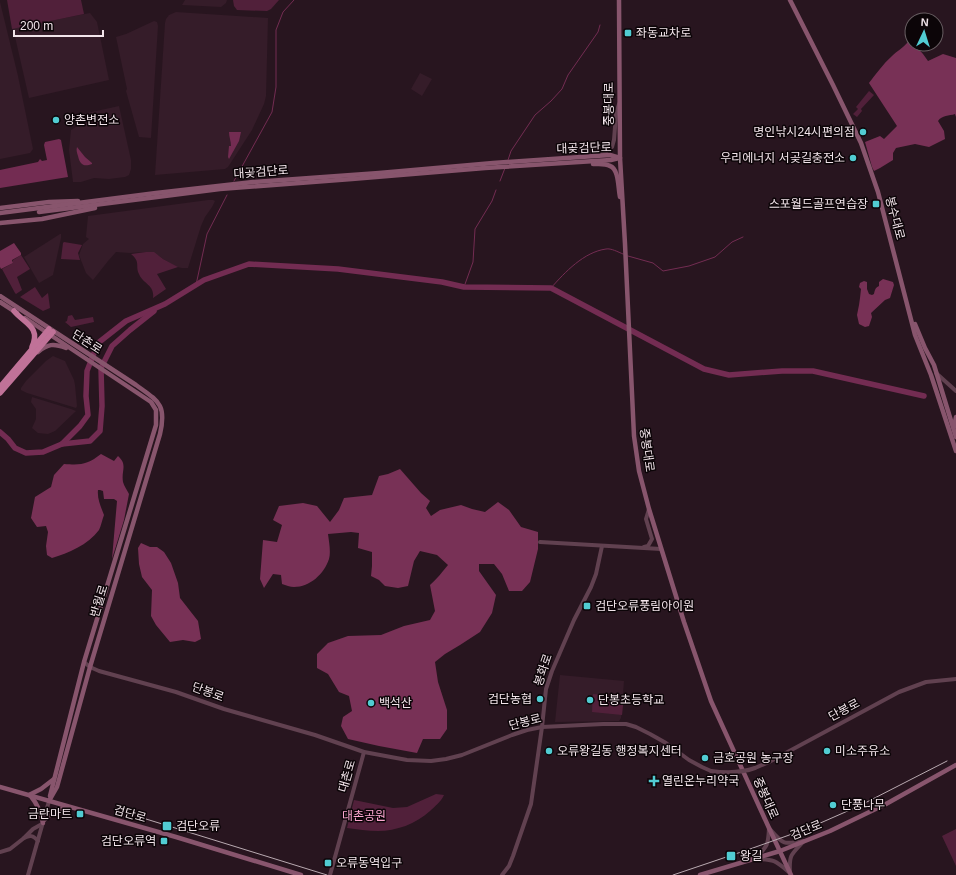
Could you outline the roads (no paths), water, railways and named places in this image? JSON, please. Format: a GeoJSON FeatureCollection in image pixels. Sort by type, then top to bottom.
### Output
{"type":"FeatureCollection","features":[{"type":"Feature","properties":{"kind":"highway"},"geometry":{"type":"LineString","coordinates":[[0,387],[31,354],[35,337],[32,328],[14,311]]}},
{"type":"Feature","properties":{"kind":"highway"},"geometry":{"type":"LineString","coordinates":[[0,393],[50,332]]}},
{"type":"Feature","properties":{"kind":"main road","name":"중봉대로"},"geometry":{"type":"LineString","coordinates":[[619,0],[620,158],[634,436],[639,471],[661,549],[711,701],[791,874]]}},
{"type":"Feature","properties":{"kind":"main road","name":"봉수대로"},"geometry":{"type":"LineString","coordinates":[[790,0],[861,143],[878,192],[915,335],[931,375],[956,451]]}},
{"type":"Feature","properties":{"kind":"main road","name":"대곶검단로"},"geometry":{"type":"LineString","coordinates":[[516,164],[610,155],[620,158]]}},
{"type":"Feature","properties":{"kind":"main road","name":"대곶검단로"},"geometry":{"type":"LineString","coordinates":[[0,213],[223,185],[492,165],[582,162],[620,158]]}},
{"type":"Feature","properties":{"kind":"main road"},"geometry":{"type":"LineString","coordinates":[[582,162],[609,165],[613,167],[622,203]]}},
{"type":"Feature","properties":{"kind":"main road","name":"대곶검단로"},"geometry":{"type":"LineString","coordinates":[[0,217],[220,189],[352,179],[492,165]]}},
{"type":"Feature","properties":{"kind":"main road"},"geometry":{"type":"LineString","coordinates":[[0,208],[49,202],[105,200]]}},
{"type":"Feature","properties":{"kind":"main road"},"geometry":{"type":"LineString","coordinates":[[0,222],[42,219],[135,200]]}},
{"type":"Feature","properties":{"kind":"main road","name":"단촌로"},"geometry":{"type":"LineString","coordinates":[[0,296],[78,351],[153,398],[161,406]]}},
{"type":"Feature","properties":{"kind":"main road","name":"단촌로"},"geometry":{"type":"LineString","coordinates":[[0,302],[50,332]]}},
{"type":"Feature","properties":{"kind":"main road"},"geometry":{"type":"LineString","coordinates":[[909,311],[933,363],[956,437]]}},
{"type":"Feature","properties":{"kind":"main road"},"geometry":{"type":"LineString","coordinates":[[31,354],[50,345],[57,345],[78,351]]}},
{"type":"Feature","properties":{"kind":"main road"},"geometry":{"type":"LineString","coordinates":[[923,355],[936,373]]}},
{"type":"Feature","properties":{"kind":"main road","name":"단촌로"},"geometry":{"type":"LineString","coordinates":[[113,373],[151,402],[156,410]]}},
{"type":"Feature","properties":{"kind":"main road"},"geometry":{"type":"LineString","coordinates":[[938,398],[941,396],[944,398]]}},
{"type":"Feature","properties":{"kind":"main road","name":"반월로"},"geometry":{"type":"LineString","coordinates":[[49,801],[57,787],[90,667],[160,434],[162,423],[161,406]]}},
{"type":"Feature","properties":{"kind":"main road","name":"반월로"},"geometry":{"type":"LineString","coordinates":[[49,801],[84,662],[154,433],[156,425],[156,410]]}},
{"type":"Feature","properties":{"kind":"main road"},"geometry":{"type":"LineString","coordinates":[[954,431],[956,416]]}},
{"type":"Feature","properties":{"kind":"main road","name":"검단로"},"geometry":{"type":"LineString","coordinates":[[700,875],[780,851],[830,831],[886,804],[956,765]]}},
{"type":"Feature","properties":{"kind":"main road"},"geometry":{"type":"LineString","coordinates":[[43,822],[38,805],[29,795],[41,789],[54,779]]}},
{"type":"Feature","properties":{"kind":"main road","name":"검단로"},"geometry":{"type":"LineString","coordinates":[[0,787],[301,875]]}},
{"type":"Feature","properties":{"kind":"main road"},"geometry":{"type":"LineString","coordinates":[[43,822],[56,810],[68,807]]}},
{"type":"Feature","properties":{"kind":"street"},"geometry":{"type":"LineString","coordinates":[[585,157],[608,151],[612,147],[619,102]]}},
{"type":"Feature","properties":{"kind":"street"},"geometry":{"type":"LineString","coordinates":[[936,373],[956,391]]}},
{"type":"Feature","properties":{"kind":"street"},"geometry":{"type":"LineString","coordinates":[[642,548],[648,546],[652,539],[646,519],[649,509]]}},
{"type":"Feature","properties":{"kind":"street"},"geometry":{"type":"LineString","coordinates":[[540,542],[661,549]]}},
{"type":"Feature","properties":{"kind":"street","name":"봉화로"},"geometry":{"type":"LineString","coordinates":[[502,875],[509,866],[531,804],[546,689],[552,671],[574,620],[591,587],[596,574],[602,546]]}},
{"type":"Feature","properties":{"kind":"street","name":"단봉로"},"geometry":{"type":"LineString","coordinates":[[84,662],[90,667],[103,673],[177,692],[224,709],[364,752],[407,760],[431,761],[446,759],[462,755],[512,735],[542,727],[626,724],[650,734],[666,743],[689,760],[702,767],[711,771],[730,773],[745,771],[769,762],[899,692],[926,682],[956,679]]}},
{"type":"Feature","properties":{"kind":"street","name":"대촌로"},"geometry":{"type":"LineString","coordinates":[[330,875],[364,752]]}},
{"type":"Feature","properties":{"kind":"street","name":"반월로"},"geometry":{"type":"LineString","coordinates":[[28,875],[49,801]]}},
{"type":"Feature","properties":{"kind":"street"},"geometry":{"type":"LineString","coordinates":[[0,852],[10,849],[43,822]]}},
{"type":"Feature","properties":{"kind":"street"},"geometry":{"type":"LineString","coordinates":[[769,828],[780,841],[786,843],[804,842]]}},
{"type":"Feature","properties":{"kind":"street"},"geometry":{"type":"LineString","coordinates":[[755,859],[768,843],[769,828]]}},
{"type":"Feature","properties":{"kind":"street"},"geometry":{"type":"LineString","coordinates":[[24,838],[32,835],[38,840]]}},
{"type":"Feature","properties":{"kind":"street"},"geometry":{"type":"LineString","coordinates":[[791,874],[789,861],[791,856],[804,842]]}},
{"type":"Feature","properties":{"kind":"street"},"geometry":{"type":"LineString","coordinates":[[755,859],[768,859],[774,861],[791,874]]}},
{"type":"Feature","properties":{"kind":"waterway"},"geometry":{"type":"LineString","coordinates":[[234,181],[272,112],[276,87],[276,30],[283,12],[294,0]]}},
{"type":"Feature","properties":{"kind":"waterway"},"geometry":{"type":"LineString","coordinates":[[508,160],[511,151],[535,115],[562,89],[568,75],[598,32],[600,25]]}},
{"type":"Feature","properties":{"kind":"waterway"},"geometry":{"type":"LineString","coordinates":[[500,181],[505,168]]}},
{"type":"Feature","properties":{"kind":"waterway"},"geometry":{"type":"LineString","coordinates":[[464,287],[473,262],[475,229],[492,201],[496,190]]}},
{"type":"Feature","properties":{"kind":"waterway"},"geometry":{"type":"LineString","coordinates":[[196,285],[207,234],[227,195]]}},
{"type":"Feature","properties":{"kind":"waterway"},"geometry":{"type":"LineString","coordinates":[[628,256],[653,263],[663,271],[689,266],[715,257],[732,242],[743,237]]}},
{"type":"Feature","properties":{"kind":"waterway"},"geometry":{"type":"LineString","coordinates":[[551,288],[569,269],[590,254],[608,249],[623,254]]}},
{"type":"Feature","properties":{"kind":"waterway"},"geometry":{"type":"LineString","coordinates":[[0,432],[15,448],[26,453],[43,452],[62,444],[80,426],[88,415],[86,396],[87,371],[98,343],[126,321],[165,304],[204,280],[249,264],[338,269],[442,282],[464,287],[551,288],[704,369],[729,375],[782,371],[813,371],[924,396]]}},
{"type":"Feature","properties":{"kind":"waterway"},"geometry":{"type":"LineString","coordinates":[[62,444],[90,441],[100,431],[102,406],[101,368],[112,346],[154,311]]}},
{"type":"Feature","properties":{"kind":"tram line"},"geometry":{"type":"LineString","coordinates":[[673,875],[809,828],[859,806],[947,761]]}},
{"type":"Feature","properties":{"kind":"tram line"},"geometry":{"type":"LineString","coordinates":[[146,819],[327,875]]}},
{"type":"Feature","properties":{"kind":"place","name":"좌동교차로"},"geometry":{"type":"Point","coordinates":[628,33]}},
{"type":"Feature","properties":{"kind":"place","name":"양촌변전소"},"geometry":{"type":"Point","coordinates":[56,120]}},
{"type":"Feature","properties":{"kind":"place","name":"명인낚시24시편의점"},"geometry":{"type":"Point","coordinates":[863,132]}},
{"type":"Feature","properties":{"kind":"place","name":"우리에너지 서곶길충전소"},"geometry":{"type":"Point","coordinates":[853,158]}},
{"type":"Feature","properties":{"kind":"place","name":"스포월드골프연습장"},"geometry":{"type":"Point","coordinates":[876,204]}},
{"type":"Feature","properties":{"kind":"place","name":"검단오류풍림아이원"},"geometry":{"type":"Point","coordinates":[587,606]}},
{"type":"Feature","properties":{"kind":"place","name":"검단농협"},"geometry":{"type":"Point","coordinates":[540,699]}},
{"type":"Feature","properties":{"kind":"place","name":"단봉초등학교"},"geometry":{"type":"Point","coordinates":[590,700]}},
{"type":"Feature","properties":{"kind":"place","name":"백석산"},"geometry":{"type":"Point","coordinates":[371,703]}},
{"type":"Feature","properties":{"kind":"place","name":"오류왕길동 행정복지센터"},"geometry":{"type":"Point","coordinates":[549,751]}},
{"type":"Feature","properties":{"kind":"place","name":"미소주유소"},"geometry":{"type":"Point","coordinates":[827,751]}},
{"type":"Feature","properties":{"kind":"place","name":"금호공원 농구장"},"geometry":{"type":"Point","coordinates":[705,758]}},
{"type":"Feature","properties":{"kind":"place","name":"열린온누리약국"},"geometry":{"type":"Point","coordinates":[654,781]}},
{"type":"Feature","properties":{"kind":"place","name":"단풍나무"},"geometry":{"type":"Point","coordinates":[833,805]}},
{"type":"Feature","properties":{"kind":"place","name":"금란마트"},"geometry":{"type":"Point","coordinates":[80,814]}},
{"type":"Feature","properties":{"kind":"place","name":"검단오류"},"geometry":{"type":"Point","coordinates":[167,826]}},
{"type":"Feature","properties":{"kind":"place","name":"검단오류역"},"geometry":{"type":"Point","coordinates":[164,841]}},
{"type":"Feature","properties":{"kind":"place","name":"왕길"},"geometry":{"type":"Point","coordinates":[731,856]}},
{"type":"Feature","properties":{"kind":"place","name":"오류동역입구"},"geometry":{"type":"Point","coordinates":[328,863]}},
{"type":"Feature","properties":{"kind":"park label","name":"대촌공원"},"geometry":{"type":"Point","coordinates":[364,816]}}]}
